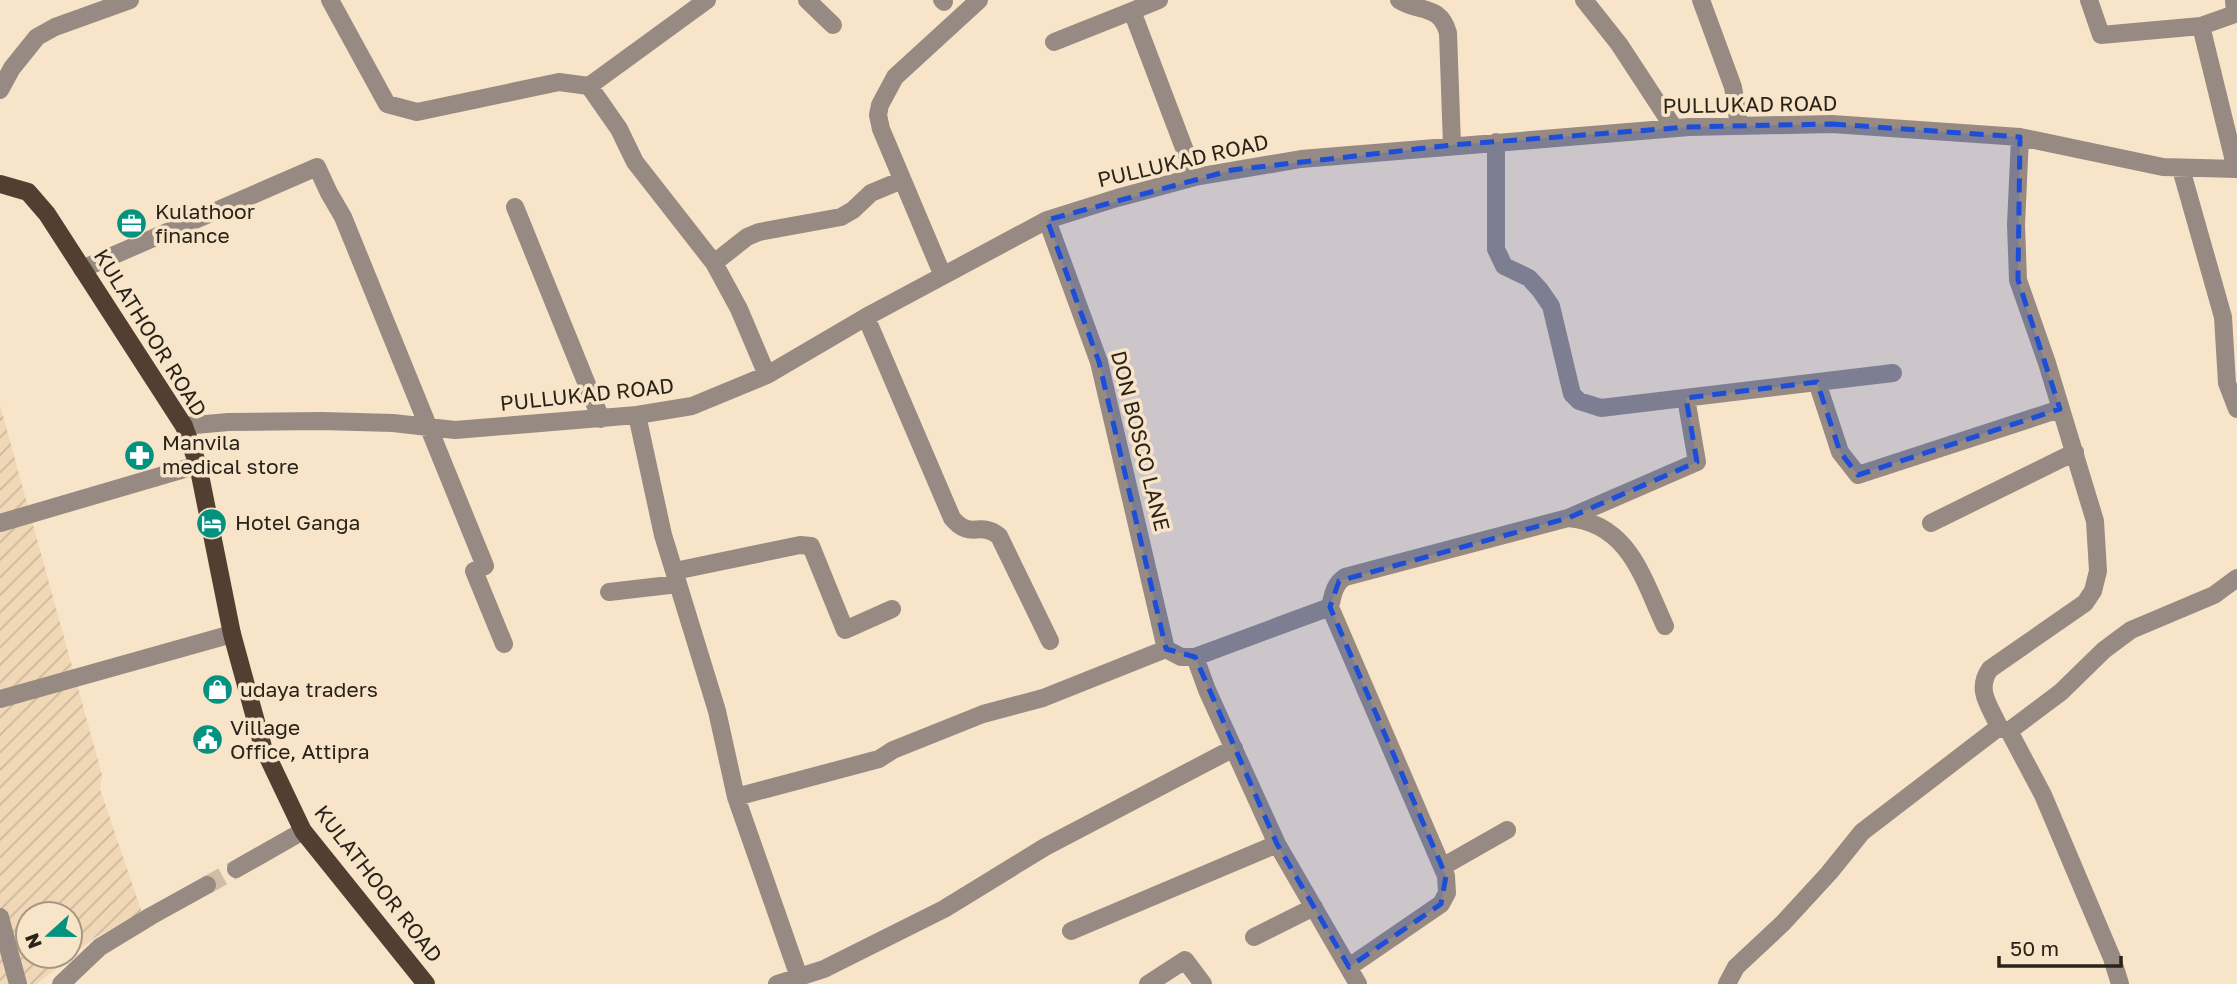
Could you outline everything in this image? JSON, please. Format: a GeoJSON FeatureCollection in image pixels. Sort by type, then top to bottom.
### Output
{"type":"FeatureCollection","features":[{"type":"Feature","properties":{"kind":"main road","name":"KULATHOOR ROAD"},"geometry":{"type":"LineString","coordinates":[[0,184],[29,192],[47,214],[184,426],[198,465],[232,634],[263,747],[303,831],[426,984]]}},
{"type":"Feature","properties":{"kind":"street"},"geometry":{"type":"LineString","coordinates":[[0,90],[12,68],[37,37],[55,27],[130,0]]}},
{"type":"Feature","properties":{"kind":"street"},"geometry":{"type":"LineString","coordinates":[[330,0],[387,104],[417,112],[559,82],[589,86],[699,2]]}},
{"type":"Feature","properties":{"kind":"street"},"geometry":{"type":"LineString","coordinates":[[807,0],[832,25]]}},
{"type":"Feature","properties":{"kind":"street"},"geometry":{"type":"LineString","coordinates":[[943,276],[878,115],[884,94],[895,76],[979,0]]}},
{"type":"Feature","properties":{"kind":"street"},"geometry":{"type":"LineString","coordinates":[[1054,42],[1159,0]]}},
{"type":"Feature","properties":{"kind":"street"},"geometry":{"type":"LineString","coordinates":[[1399,0],[1410,7],[1430,10],[1440,15],[1446,24],[1452,145]]}},
{"type":"Feature","properties":{"kind":"street"},"geometry":{"type":"LineString","coordinates":[[1584,0],[1619,44],[1674,128]]}},
{"type":"Feature","properties":{"kind":"street"},"geometry":{"type":"LineString","coordinates":[[1701,0],[1733,87],[1739,125]]}},
{"type":"Feature","properties":{"kind":"street"},"geometry":{"type":"LineString","coordinates":[[2090,0],[2101,35],[2201,26],[2235,14],[2234,0]]}},
{"type":"Feature","properties":{"kind":"street"},"geometry":{"type":"LineString","coordinates":[[1132,12],[1195,177]]}},
{"type":"Feature","properties":{"kind":"street"},"geometry":{"type":"LineString","coordinates":[[2201,26],[2236,169]]}},
{"type":"Feature","properties":{"kind":"street"},"geometry":{"type":"LineString","coordinates":[[589,86],[619,130],[635,162],[714,263],[739,309],[766,375]]}},
{"type":"Feature","properties":{"kind":"street","name":"PULLUKAD ROAD"},"geometry":{"type":"LineString","coordinates":[[184,426],[229,422],[321,421],[393,423],[455,430],[601,419],[692,406],[766,375],[866,317],[1046,220],[1195,177],[1301,159],[1674,128],[1832,124],[2020,137],[2181,169],[2236,169]]}},
{"type":"Feature","properties":{"kind":"street"},"geometry":{"type":"LineString","coordinates":[[2020,137],[2016,260],[2018,280],[2095,521],[2098,570],[2093,592],[2085,603],[1990,669],[1985,677],[1983,692],[2043,795],[2107,945],[2120,984]]}},
{"type":"Feature","properties":{"kind":"street"},"geometry":{"type":"LineString","coordinates":[[1496,142],[1496,249],[1504,266],[1529,278],[1551,306],[1572,394],[1579,401],[1601,408],[1893,373]]}},
{"type":"Feature","properties":{"kind":"street"},"geometry":{"type":"LineString","coordinates":[[82,269],[317,167],[343,217],[485,566],[474,571],[504,644]]}},
{"type":"Feature","properties":{"kind":"street"},"geometry":{"type":"LineString","coordinates":[[2181,169],[2222,317],[2227,383],[2237,409]]}},
{"type":"Feature","properties":{"kind":"street"},"geometry":{"type":"LineString","coordinates":[[714,263],[747,237],[759,232],[841,217],[871,193],[902,180]]}},
{"type":"Feature","properties":{"kind":"street"},"geometry":{"type":"LineString","coordinates":[[515,207],[601,419]]}},
{"type":"Feature","properties":{"kind":"street","name":"DON BOSCO LANE"},"geometry":{"type":"LineString","coordinates":[[1046,220],[1099,362],[1167,649]]}},
{"type":"Feature","properties":{"kind":"street"},"geometry":{"type":"LineString","coordinates":[[866,317],[952,518],[960,527],[968,530],[992,530],[999,536],[1049,641]]}},
{"type":"Feature","properties":{"kind":"street"},"geometry":{"type":"LineString","coordinates":[[1817,382],[1840,452],[1858,475],[2060,409]]}},
{"type":"Feature","properties":{"kind":"street"},"geometry":{"type":"LineString","coordinates":[[1349,967],[1441,904],[1447,893],[1446,876],[1330,607],[1334,588],[1345,577],[1568,519],[1697,462],[1686,398]]}},
{"type":"Feature","properties":{"kind":"street"},"geometry":{"type":"LineString","coordinates":[[637,415],[663,535],[717,711],[736,797],[799,977]]}},
{"type":"Feature","properties":{"kind":"street"},"geometry":{"type":"LineString","coordinates":[[1931,523],[2075,453]]}},
{"type":"Feature","properties":{"kind":"street"},"geometry":{"type":"LineString","coordinates":[[0,523],[198,465]]}},
{"type":"Feature","properties":{"kind":"street"},"geometry":{"type":"LineString","coordinates":[[1568,519],[1582,519],[1594,524],[1626,546],[1665,626]]}},
{"type":"Feature","properties":{"kind":"street"},"geometry":{"type":"LineString","coordinates":[[609,592],[677,577],[787,547],[811,546],[845,630],[891,609]]}},
{"type":"Feature","properties":{"kind":"street"},"geometry":{"type":"LineString","coordinates":[[1727,984],[1736,967],[1820,883],[1862,832],[2004,729],[2061,692],[2104,650],[2131,629],[2214,595],[2237,578]]}},
{"type":"Feature","properties":{"kind":"street"},"geometry":{"type":"LineString","coordinates":[[736,797],[879,759],[892,750],[983,714],[1043,698],[1167,649],[1181,657],[1195,657],[1330,607]]}},
{"type":"Feature","properties":{"kind":"street"},"geometry":{"type":"LineString","coordinates":[[0,699],[232,634]]}},
{"type":"Feature","properties":{"kind":"street"},"geometry":{"type":"LineString","coordinates":[[1195,657],[1277,844],[1358,984]]}},
{"type":"Feature","properties":{"kind":"street"},"geometry":{"type":"LineString","coordinates":[[777,984],[824,969],[944,909],[1045,847],[1234,748]]}},
{"type":"Feature","properties":{"kind":"street"},"geometry":{"type":"LineString","coordinates":[[1442,867],[1507,830]]}},
{"type":"Feature","properties":{"kind":"street"},"geometry":{"type":"LineString","coordinates":[[236,869],[303,831]]}},
{"type":"Feature","properties":{"kind":"street"},"geometry":{"type":"LineString","coordinates":[[1071,931],[1277,844]]}},
{"type":"Feature","properties":{"kind":"street"},"geometry":{"type":"LineString","coordinates":[[61,984],[100,947],[207,885]]}},
{"type":"Feature","properties":{"kind":"street"},"geometry":{"type":"LineString","coordinates":[[1254,937],[1314,907]]}},
{"type":"Feature","properties":{"kind":"street"},"geometry":{"type":"LineString","coordinates":[[0,917],[18,984]]}},
{"type":"Feature","properties":{"kind":"street"},"geometry":{"type":"LineString","coordinates":[[1148,984],[1185,960],[1203,984]]}},
{"type":"Feature","properties":{"kind":"highlighted area"},"geometry":{"type":"Polygon","coordinates":[[[1832,124],[2020,137],[2018,280],[2060,409],[1858,475],[1840,452],[1817,382],[1686,398],[1697,462],[1568,518],[1339,581],[1330,607],[1446,876],[1441,904],[1349,967],[1277,844],[1195,657],[1166,649],[1099,362],[1047,220],[1232,170],[1452,145],[1689,127],[1832,124]]]}},
{"type":"Feature","properties":{"kind":"shaded area"},"geometry":{"type":"Polygon","coordinates":[[[0,405],[102,775],[100,789],[142,913],[84,946],[84,900],[14,900],[14,970],[54,970],[37,984],[0,984],[0,405]]]}},
{"type":"Feature","properties":{"kind":"tunnel"},"geometry":{"type":"LineString","coordinates":[[207,885],[236,869]]}},
{"type":"Feature","properties":{"kind":"place","name":"Kulathoor finance"},"geometry":{"type":"Point","coordinates":[132,224]}},
{"type":"Feature","properties":{"kind":"place","name":"Manvila medical store"},"geometry":{"type":"Point","coordinates":[139,455]}},
{"type":"Feature","properties":{"kind":"place","name":"Hotel Ganga"},"geometry":{"type":"Point","coordinates":[212,523]}},
{"type":"Feature","properties":{"kind":"place","name":"udaya traders"},"geometry":{"type":"Point","coordinates":[217,690]}},
{"type":"Feature","properties":{"kind":"place","name":"Village Office, Attipra"},"geometry":{"type":"Point","coordinates":[207,740]}}]}
